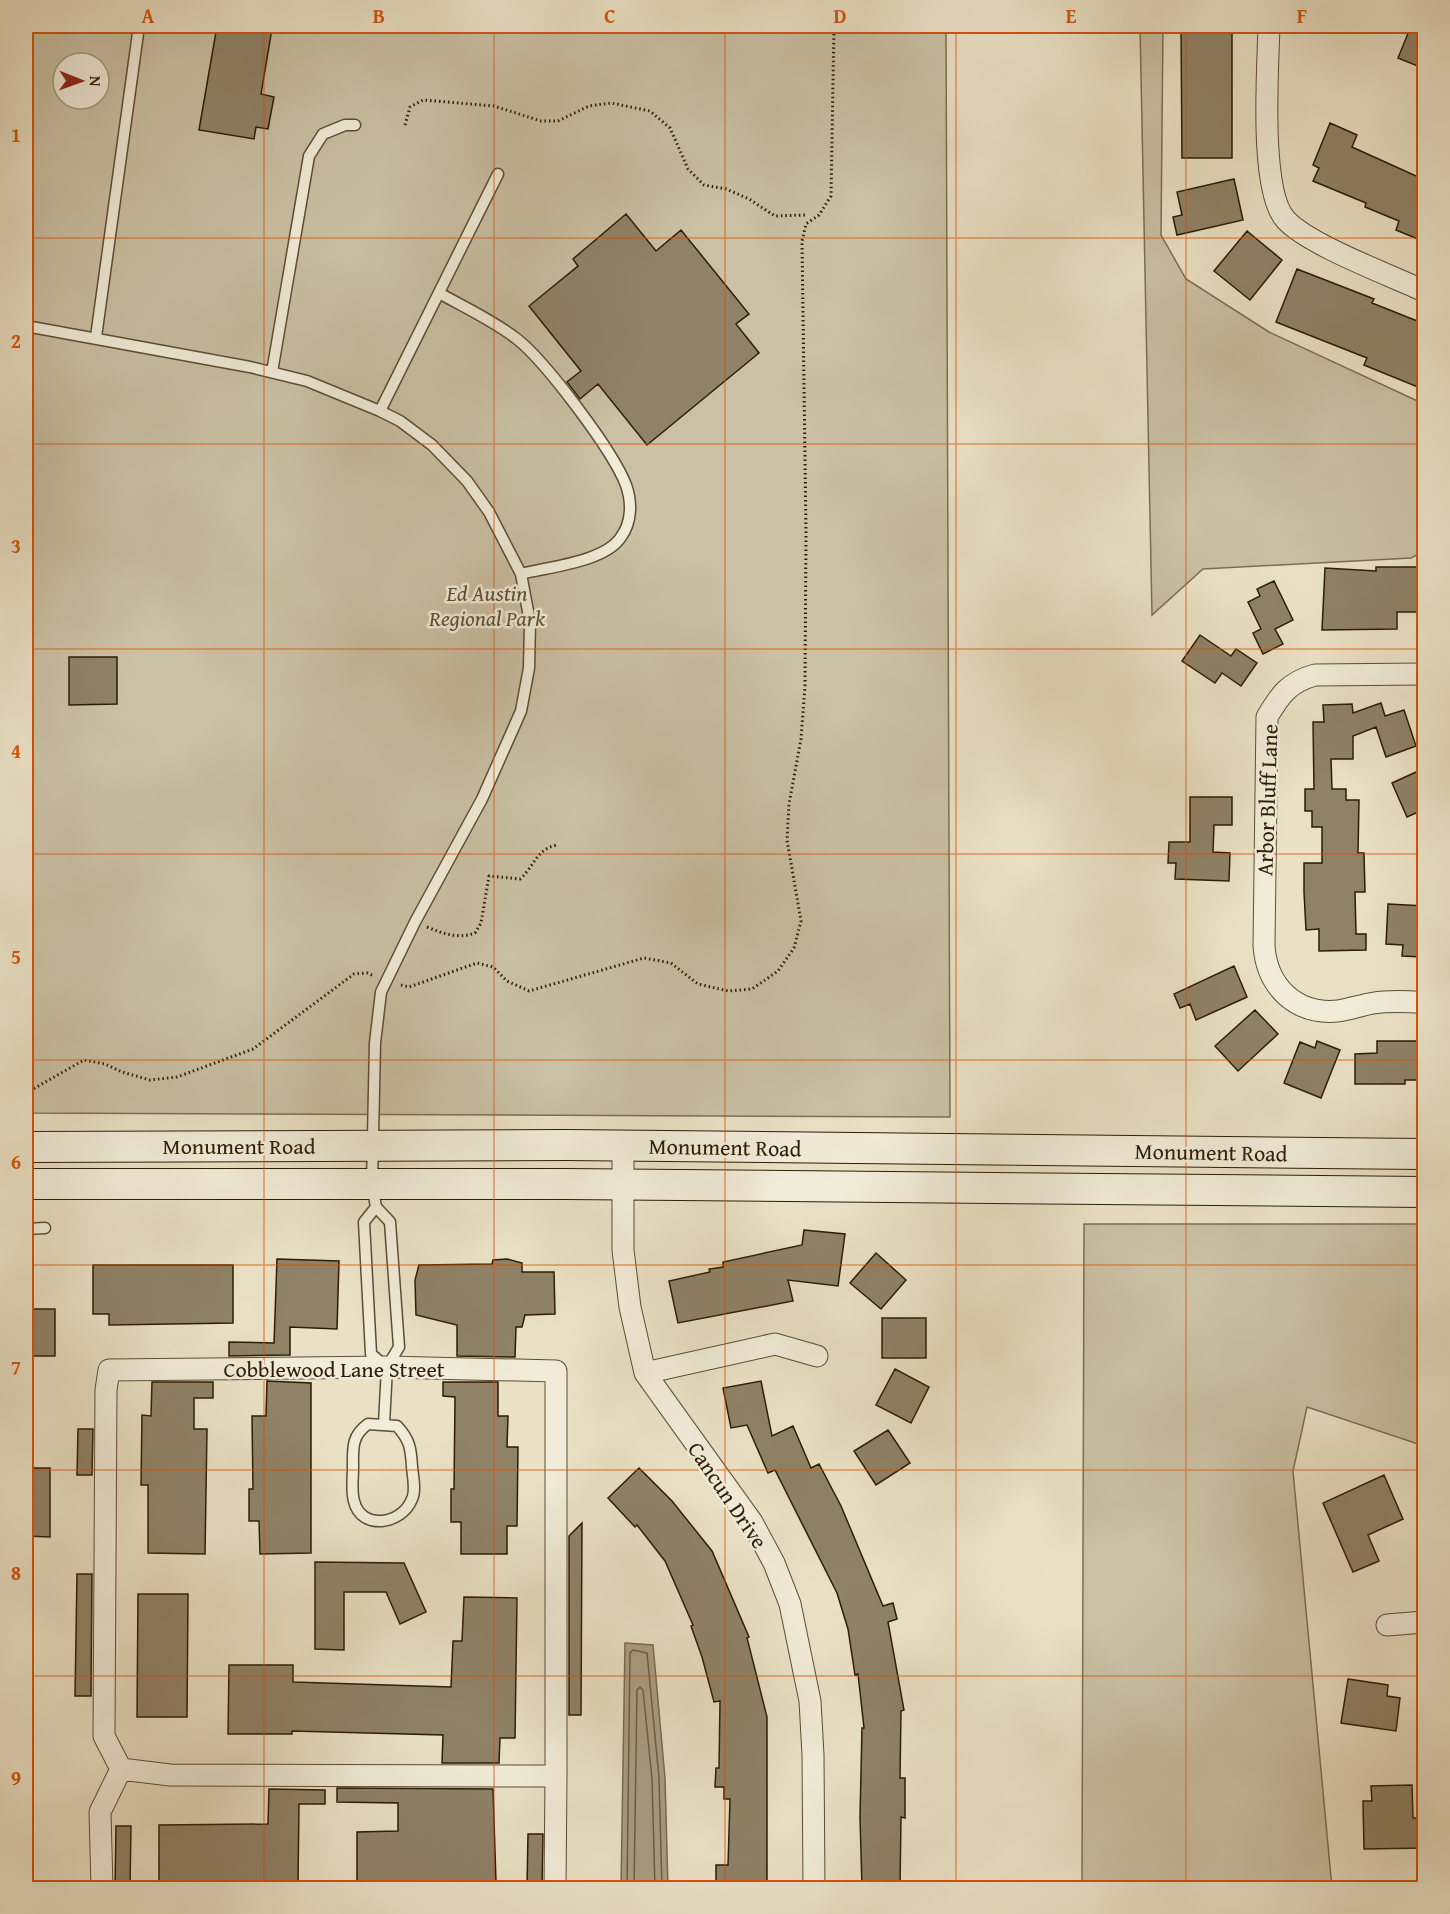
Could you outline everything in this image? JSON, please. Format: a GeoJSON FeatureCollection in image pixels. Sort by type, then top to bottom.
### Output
{"type":"FeatureCollection","features":[{"type":"Feature","properties":{"kind":"street"},"geometry":{"type":"LineString","coordinates":[[1269,26],[1269,156],[1273,196],[1285,219],[1302,234],[1425,291]]}},
{"type":"Feature","properties":{"kind":"street","name":"Arbor Bluff Lane"},"geometry":{"type":"LineString","coordinates":[[1424,675],[1315,675],[1305,678],[1281,693],[1266,717],[1264,946],[1267,967],[1274,983],[1292,1000],[1321,1011],[1337,1011],[1376,1002],[1425,1002]]}},
{"type":"Feature","properties":{"kind":"street","name":"Monument Road"},"geometry":{"type":"LineString","coordinates":[[26,1147],[622,1146],[1425,1154]]}},
{"type":"Feature","properties":{"kind":"street","name":"Cancun Drive"},"geometry":{"type":"LineString","coordinates":[[622,1146],[623,1250],[630,1307],[645,1373],[752,1522],[774,1563],[790,1604],[810,1701],[813,1755],[814,1888]]}},
{"type":"Feature","properties":{"kind":"street","name":"Monument Road"},"geometry":{"type":"LineString","coordinates":[[26,1184],[374,1196],[622,1185],[1425,1192]]}},
{"type":"Feature","properties":{"kind":"street"},"geometry":{"type":"LineString","coordinates":[[645,1373],[775,1344],[818,1356]]}},
{"type":"Feature","properties":{"kind":"street","name":"Cobblewood Lane Street"},"geometry":{"type":"LineString","coordinates":[[121,1768],[104,1736],[106,1390],[109,1370],[387,1367],[556,1371],[555,1888]]}},
{"type":"Feature","properties":{"kind":"street"},"geometry":{"type":"LineString","coordinates":[[1387,1625],[1425,1622]]}},
{"type":"Feature","properties":{"kind":"street"},"geometry":{"type":"LineString","coordinates":[[102,1888],[100,1812],[121,1768],[170,1775],[556,1776]]}},
{"type":"Feature","properties":{"kind":"lane"},"geometry":{"type":"LineString","coordinates":[[96,338],[139,26]]}},
{"type":"Feature","properties":{"kind":"lane"},"geometry":{"type":"LineString","coordinates":[[272,372],[309,156],[322,134],[345,125],[355,125]]}},
{"type":"Feature","properties":{"kind":"lane"},"geometry":{"type":"LineString","coordinates":[[380,411],[498,174]]}},
{"type":"Feature","properties":{"kind":"lane"},"geometry":{"type":"LineString","coordinates":[[439,293],[518,339],[559,385],[611,456],[627,487],[631,516],[621,538],[603,554],[520,574]]}},
{"type":"Feature","properties":{"kind":"lane"},"geometry":{"type":"LineString","coordinates":[[26,326],[272,372],[307,381],[400,421],[432,445],[467,481],[489,512],[520,574],[530,622],[529,668],[521,711],[482,799],[415,922],[381,993],[375,1043],[372,1145],[374,1196],[364,1222],[371,1354],[387,1367]]}},
{"type":"Feature","properties":{"kind":"lane"},"geometry":{"type":"LineString","coordinates":[[374,1196],[390,1222],[399,1347],[387,1367],[384,1424]]}},
{"type":"Feature","properties":{"kind":"lane"},"geometry":{"type":"LineString","coordinates":[[26,1229],[45,1228]]}},
{"type":"Feature","properties":{"kind":"lane"},"geometry":{"type":"LineString","coordinates":[[368,1424],[384,1424],[397,1426],[411,1445],[413,1497],[405,1511],[391,1521],[374,1520],[361,1513],[354,1502],[353,1442],[359,1430],[368,1424]]}},
{"type":"Feature","properties":{"kind":"path"},"geometry":{"type":"LineString","coordinates":[[26,1093],[84,1060],[105,1064],[122,1072],[150,1080],[177,1077],[253,1049],[354,974],[367,973],[409,987],[477,963],[493,968],[507,981],[529,991],[644,958],[671,963],[698,984],[728,991],[752,989],[778,970],[794,948],[801,921],[787,840],[789,804],[801,739],[805,674],[806,532],[802,242],[806,224],[819,215],[831,196],[834,26]]}},
{"type":"Feature","properties":{"kind":"path"},"geometry":{"type":"LineString","coordinates":[[405,125],[410,107],[423,100],[495,106],[541,121],[558,121],[590,106],[611,103],[650,111],[670,128],[688,169],[704,185],[726,189],[748,199],[775,216],[805,215]]}},
{"type":"Feature","properties":{"kind":"path"},"geometry":{"type":"LineString","coordinates":[[415,922],[447,935],[464,937],[475,933],[481,923],[489,876],[520,879],[528,872],[538,853],[557,845]]}},
{"type":"Feature","properties":{"kind":"green space","name":"Ed Austin Regional Park"},"geometry":{"type":"Polygon","coordinates":[[[26,26],[946,26],[950,1117],[26,1113],[26,26]]]}},
{"type":"Feature","properties":{"kind":"green space"},"geometry":{"type":"Polygon","coordinates":[[[1140,26],[1163,26],[1161,235],[1186,279],[1269,332],[1424,404],[1424,551],[1411,558],[1203,569],[1152,615],[1140,26]]]}},
{"type":"Feature","properties":{"kind":"green space"},"geometry":{"type":"Polygon","coordinates":[[[1084,1224],[1424,1224],[1424,1446],[1307,1407],[1293,1471],[1332,1888],[1082,1888],[1084,1224]]]}},
{"type":"Feature","properties":{"kind":"water"},"geometry":{"type":"Polygon","coordinates":[[[625,1643],[653,1645],[665,1778],[668,1888],[621,1888],[625,1643]]]}},
{"type":"Feature","properties":{"kind":"building"},"geometry":{"type":"Polygon","coordinates":[[[217,26],[251,26],[272,29],[261,94],[274,97],[268,129],[256,127],[254,139],[199,130],[217,26]]]}},
{"type":"Feature","properties":{"kind":"building"},"geometry":{"type":"Polygon","coordinates":[[[1181,26],[1232,26],[1232,158],[1182,158],[1181,26]]]}},
{"type":"Feature","properties":{"kind":"building"},"geometry":{"type":"Polygon","coordinates":[[[1411,26],[1425,26],[1425,69],[1398,58],[1411,26]]]}},
{"type":"Feature","properties":{"kind":"building"},"geometry":{"type":"Polygon","coordinates":[[[1330,123],[1357,135],[1352,147],[1425,180],[1425,242],[1396,230],[1399,221],[1365,207],[1366,203],[1313,181],[1319,168],[1313,165],[1330,123]]]}},
{"type":"Feature","properties":{"kind":"building"},"geometry":{"type":"Polygon","coordinates":[[[1234,179],[1243,220],[1177,235],[1173,217],[1182,215],[1177,192],[1234,179]]]}},
{"type":"Feature","properties":{"kind":"building"},"geometry":{"type":"Polygon","coordinates":[[[626,214],[656,251],[681,230],[749,314],[736,324],[759,353],[647,445],[598,384],[580,399],[567,382],[581,371],[529,306],[578,266],[573,259],[626,214]]]}},
{"type":"Feature","properties":{"kind":"building"},"geometry":{"type":"Polygon","coordinates":[[[1247,231],[1282,260],[1250,300],[1214,271],[1247,231]]]}},
{"type":"Feature","properties":{"kind":"building"},"geometry":{"type":"Polygon","coordinates":[[[1297,269],[1374,299],[1372,303],[1425,324],[1425,390],[1364,365],[1367,358],[1276,322],[1297,269]]]}},
{"type":"Feature","properties":{"kind":"building"},"geometry":{"type":"Polygon","coordinates":[[[1376,567],[1417,567],[1417,612],[1397,612],[1397,629],[1322,630],[1325,568],[1376,571],[1376,567]]]}},
{"type":"Feature","properties":{"kind":"building"},"geometry":{"type":"Polygon","coordinates":[[[1274,581],[1293,620],[1275,629],[1283,644],[1263,654],[1253,633],[1261,629],[1248,602],[1260,596],[1257,589],[1274,581]]]}},
{"type":"Feature","properties":{"kind":"building"},"geometry":{"type":"Polygon","coordinates":[[[1200,635],[1231,656],[1236,649],[1257,663],[1241,686],[1222,673],[1215,683],[1182,661],[1200,635]]]}},
{"type":"Feature","properties":{"kind":"building"},"geometry":{"type":"Polygon","coordinates":[[[69,657],[117,657],[117,704],[69,705],[69,657]]]}},
{"type":"Feature","properties":{"kind":"building"},"geometry":{"type":"Polygon","coordinates":[[[1381,703],[1385,716],[1404,710],[1416,746],[1386,757],[1376,727],[1353,736],[1353,759],[1331,759],[1332,789],[1346,789],[1346,800],[1359,800],[1358,853],[1364,853],[1365,892],[1355,892],[1356,934],[1366,934],[1366,950],[1319,951],[1319,929],[1306,930],[1304,892],[1304,863],[1322,863],[1322,827],[1312,827],[1312,811],[1305,811],[1305,789],[1314,789],[1313,722],[1324,722],[1323,705],[1352,704],[1353,713],[1381,703]]]}},
{"type":"Feature","properties":{"kind":"building"},"geometry":{"type":"Polygon","coordinates":[[[1425,768],[1425,809],[1407,817],[1392,783],[1425,768]]]}},
{"type":"Feature","properties":{"kind":"building"},"geometry":{"type":"Polygon","coordinates":[[[1190,797],[1232,797],[1232,825],[1214,825],[1213,852],[1230,853],[1229,881],[1175,879],[1176,863],[1168,863],[1169,842],[1190,842],[1190,797]]]}},
{"type":"Feature","properties":{"kind":"building"},"geometry":{"type":"Polygon","coordinates":[[[1388,904],[1425,906],[1423,957],[1402,956],[1403,945],[1386,944],[1388,904]]]}},
{"type":"Feature","properties":{"kind":"building"},"geometry":{"type":"Polygon","coordinates":[[[1234,966],[1247,997],[1196,1020],[1190,1004],[1180,1008],[1174,994],[1234,966]]]}},
{"type":"Feature","properties":{"kind":"building"},"geometry":{"type":"Polygon","coordinates":[[[1255,1010],[1278,1034],[1238,1071],[1215,1046],[1255,1010]]]}},
{"type":"Feature","properties":{"kind":"building"},"geometry":{"type":"Polygon","coordinates":[[[1317,1041],[1340,1050],[1321,1098],[1284,1083],[1300,1042],[1315,1048],[1317,1041]]]}},
{"type":"Feature","properties":{"kind":"building"},"geometry":{"type":"Polygon","coordinates":[[[1377,1041],[1425,1041],[1425,1080],[1405,1080],[1405,1084],[1355,1084],[1355,1054],[1377,1053],[1377,1041]]]}},
{"type":"Feature","properties":{"kind":"building"},"geometry":{"type":"Polygon","coordinates":[[[804,1230],[845,1234],[838,1286],[788,1280],[793,1301],[678,1323],[669,1281],[710,1272],[709,1269],[723,1267],[723,1262],[802,1245],[804,1230]]]}},
{"type":"Feature","properties":{"kind":"building"},"geometry":{"type":"Polygon","coordinates":[[[876,1253],[906,1280],[881,1309],[850,1283],[876,1253]]]}},
{"type":"Feature","properties":{"kind":"building"},"geometry":{"type":"Polygon","coordinates":[[[277,1259],[339,1261],[337,1329],[290,1327],[290,1355],[229,1356],[229,1342],[274,1343],[277,1259]]]}},
{"type":"Feature","properties":{"kind":"building"},"geometry":{"type":"Polygon","coordinates":[[[507,1259],[522,1263],[522,1272],[554,1272],[555,1314],[525,1315],[522,1327],[516,1327],[515,1357],[457,1356],[457,1325],[416,1315],[415,1280],[419,1265],[492,1264],[493,1260],[507,1259]]]}},
{"type":"Feature","properties":{"kind":"building"},"geometry":{"type":"Polygon","coordinates":[[[93,1265],[233,1265],[233,1323],[109,1325],[109,1314],[93,1314],[93,1265]]]}},
{"type":"Feature","properties":{"kind":"building"},"geometry":{"type":"Polygon","coordinates":[[[26,1309],[55,1309],[55,1356],[26,1356],[26,1309]]]}},
{"type":"Feature","properties":{"kind":"building"},"geometry":{"type":"Polygon","coordinates":[[[882,1318],[926,1318],[926,1358],[882,1358],[882,1318]]]}},
{"type":"Feature","properties":{"kind":"building"},"geometry":{"type":"Polygon","coordinates":[[[895,1369],[929,1387],[911,1423],[876,1405],[895,1369]]]}},
{"type":"Feature","properties":{"kind":"building"},"geometry":{"type":"Polygon","coordinates":[[[267,1381],[311,1383],[311,1553],[260,1554],[259,1521],[249,1521],[249,1489],[253,1489],[252,1416],[266,1416],[267,1381]]]}},
{"type":"Feature","properties":{"kind":"building"},"geometry":{"type":"Polygon","coordinates":[[[761,1381],[772,1436],[793,1426],[811,1468],[819,1464],[841,1506],[883,1606],[893,1603],[897,1619],[888,1622],[904,1710],[901,1711],[900,1778],[905,1778],[905,1818],[901,1817],[900,1888],[862,1888],[860,1817],[862,1728],[864,1728],[858,1674],[855,1675],[848,1629],[837,1593],[775,1470],[768,1473],[747,1425],[731,1428],[723,1388],[761,1381]]]}},
{"type":"Feature","properties":{"kind":"building"},"geometry":{"type":"Polygon","coordinates":[[[152,1382],[213,1382],[213,1398],[194,1398],[194,1429],[207,1429],[205,1554],[148,1553],[148,1485],[141,1485],[142,1415],[151,1416],[152,1382]]]}},
{"type":"Feature","properties":{"kind":"building"},"geometry":{"type":"Polygon","coordinates":[[[443,1382],[498,1382],[498,1416],[508,1416],[507,1447],[518,1447],[517,1526],[507,1526],[507,1554],[461,1554],[461,1522],[451,1522],[451,1489],[454,1489],[455,1397],[443,1396],[443,1382]]]}},
{"type":"Feature","properties":{"kind":"building"},"geometry":{"type":"Polygon","coordinates":[[[78,1429],[93,1429],[92,1475],[77,1475],[78,1429]]]}},
{"type":"Feature","properties":{"kind":"building"},"geometry":{"type":"Polygon","coordinates":[[[888,1430],[910,1463],[876,1485],[854,1451],[888,1430]]]}},
{"type":"Feature","properties":{"kind":"building"},"geometry":{"type":"Polygon","coordinates":[[[26,1468],[50,1468],[50,1537],[26,1536],[26,1468]]]}},
{"type":"Feature","properties":{"kind":"building"},"geometry":{"type":"Polygon","coordinates":[[[639,1468],[672,1501],[712,1551],[749,1637],[747,1638],[767,1717],[767,1888],[725,1888],[725,1883],[716,1882],[716,1865],[728,1865],[730,1799],[724,1799],[724,1787],[715,1787],[716,1768],[719,1768],[720,1701],[714,1702],[691,1626],[693,1625],[665,1561],[637,1525],[635,1527],[608,1498],[639,1468]]]}},
{"type":"Feature","properties":{"kind":"building"},"geometry":{"type":"Polygon","coordinates":[[[1384,1475],[1403,1519],[1368,1535],[1379,1561],[1353,1572],[1323,1503],[1384,1475]]]}},
{"type":"Feature","properties":{"kind":"building"},"geometry":{"type":"Polygon","coordinates":[[[582,1523],[581,1715],[569,1715],[569,1536],[582,1523]]]}},
{"type":"Feature","properties":{"kind":"building"},"geometry":{"type":"Polygon","coordinates":[[[315,1562],[404,1563],[426,1612],[400,1624],[386,1592],[344,1592],[344,1650],[315,1649],[315,1562]]]}},
{"type":"Feature","properties":{"kind":"building"},"geometry":{"type":"Polygon","coordinates":[[[77,1574],[92,1574],[91,1696],[75,1696],[77,1574]]]}},
{"type":"Feature","properties":{"kind":"building"},"geometry":{"type":"Polygon","coordinates":[[[138,1594],[188,1594],[187,1717],[137,1717],[138,1594]]]}},
{"type":"Feature","properties":{"kind":"building"},"geometry":{"type":"Polygon","coordinates":[[[464,1597],[517,1598],[515,1738],[500,1738],[499,1763],[442,1763],[443,1735],[292,1731],[292,1734],[228,1734],[229,1665],[293,1665],[293,1682],[451,1687],[453,1641],[462,1641],[464,1597]]]}},
{"type":"Feature","properties":{"kind":"building"},"geometry":{"type":"Polygon","coordinates":[[[1348,1679],[1388,1685],[1387,1696],[1400,1698],[1396,1731],[1341,1723],[1348,1679]]]}},
{"type":"Feature","properties":{"kind":"building"},"geometry":{"type":"Polygon","coordinates":[[[1412,1785],[1413,1818],[1425,1818],[1425,1848],[1364,1849],[1363,1801],[1372,1801],[1371,1786],[1412,1785]]]}},
{"type":"Feature","properties":{"kind":"building"},"geometry":{"type":"Polygon","coordinates":[[[337,1788],[493,1789],[496,1882],[357,1883],[357,1832],[398,1831],[398,1803],[337,1802],[337,1788]]]}},
{"type":"Feature","properties":{"kind":"building"},"geometry":{"type":"Polygon","coordinates":[[[269,1789],[325,1790],[325,1804],[299,1804],[298,1883],[159,1881],[159,1825],[268,1824],[269,1789]]]}},
{"type":"Feature","properties":{"kind":"building"},"geometry":{"type":"Polygon","coordinates":[[[116,1826],[131,1826],[130,1888],[115,1888],[116,1826]]]}},
{"type":"Feature","properties":{"kind":"building"},"geometry":{"type":"Polygon","coordinates":[[[528,1834],[543,1834],[542,1888],[527,1888],[528,1834]]]}}]}
